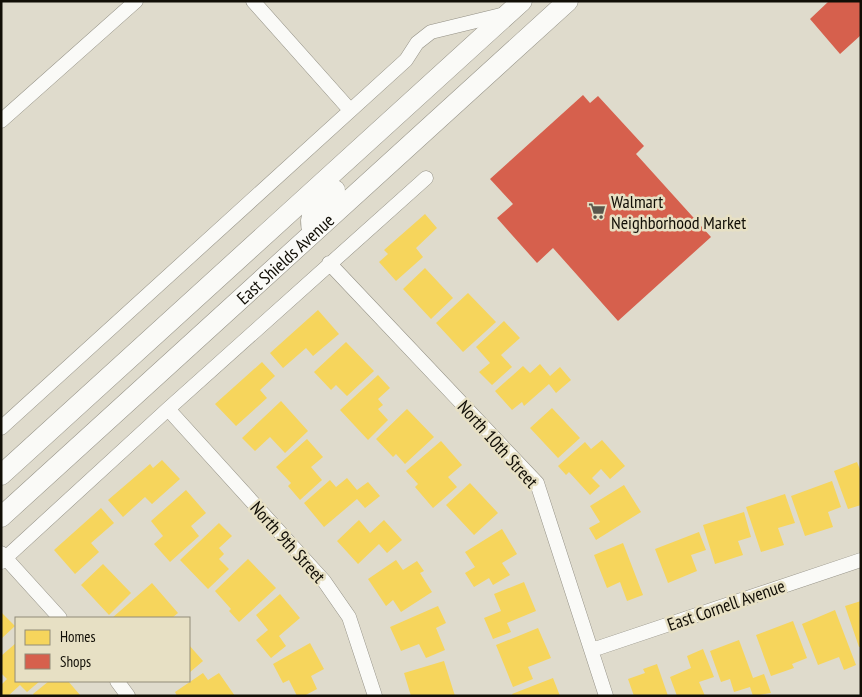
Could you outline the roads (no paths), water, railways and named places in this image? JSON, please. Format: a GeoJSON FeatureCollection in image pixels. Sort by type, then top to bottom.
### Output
{"type":"FeatureCollection","features":[{"type":"Feature","properties":{"kind":"main road","name":"East Shields Avenue"},"geometry":{"type":"LineString","coordinates":[[1,517],[313,232],[550,9],[568,1]]}},
{"type":"Feature","properties":{"kind":"main road","name":"East Shields Avenue"},"geometry":{"type":"LineString","coordinates":[[1,475],[515,7]]}},
{"type":"Feature","properties":{"kind":"main road"},"geometry":{"type":"LineString","coordinates":[[313,232],[310,224],[311,215],[316,207],[413,119],[463,55]]}},
{"type":"Feature","properties":{"kind":"street"},"geometry":{"type":"LineString","coordinates":[[1,121],[136,1]]}},
{"type":"Feature","properties":{"kind":"street"},"geometry":{"type":"LineString","coordinates":[[253,1],[350,110]]}},
{"type":"Feature","properties":{"kind":"street"},"geometry":{"type":"LineString","coordinates":[[1,428],[406,60],[424,36],[431,32],[515,7]]}},
{"type":"Feature","properties":{"kind":"street"},"geometry":{"type":"LineString","coordinates":[[59,617],[3,558],[329,263],[426,178]]}},
{"type":"Feature","properties":{"kind":"street","name":"North 10th Street"},"geometry":{"type":"LineString","coordinates":[[329,263],[537,483],[606,696]]}},
{"type":"Feature","properties":{"kind":"street","name":"North 9th Street"},"geometry":{"type":"LineString","coordinates":[[168,409],[324,580],[349,617],[375,696]]}},
{"type":"Feature","properties":{"kind":"street","name":"East Cornell Avenue"},"geometry":{"type":"LineString","coordinates":[[592,650],[861,560]]}},
{"type":"Feature","properties":{"kind":"street"},"geometry":{"type":"LineString","coordinates":[[118,682],[128,696]]}},
{"type":"Feature","properties":{"kind":"place","name":"Walmart Neighborhood Market"},"geometry":{"type":"Point","coordinates":[597,211]}}]}
